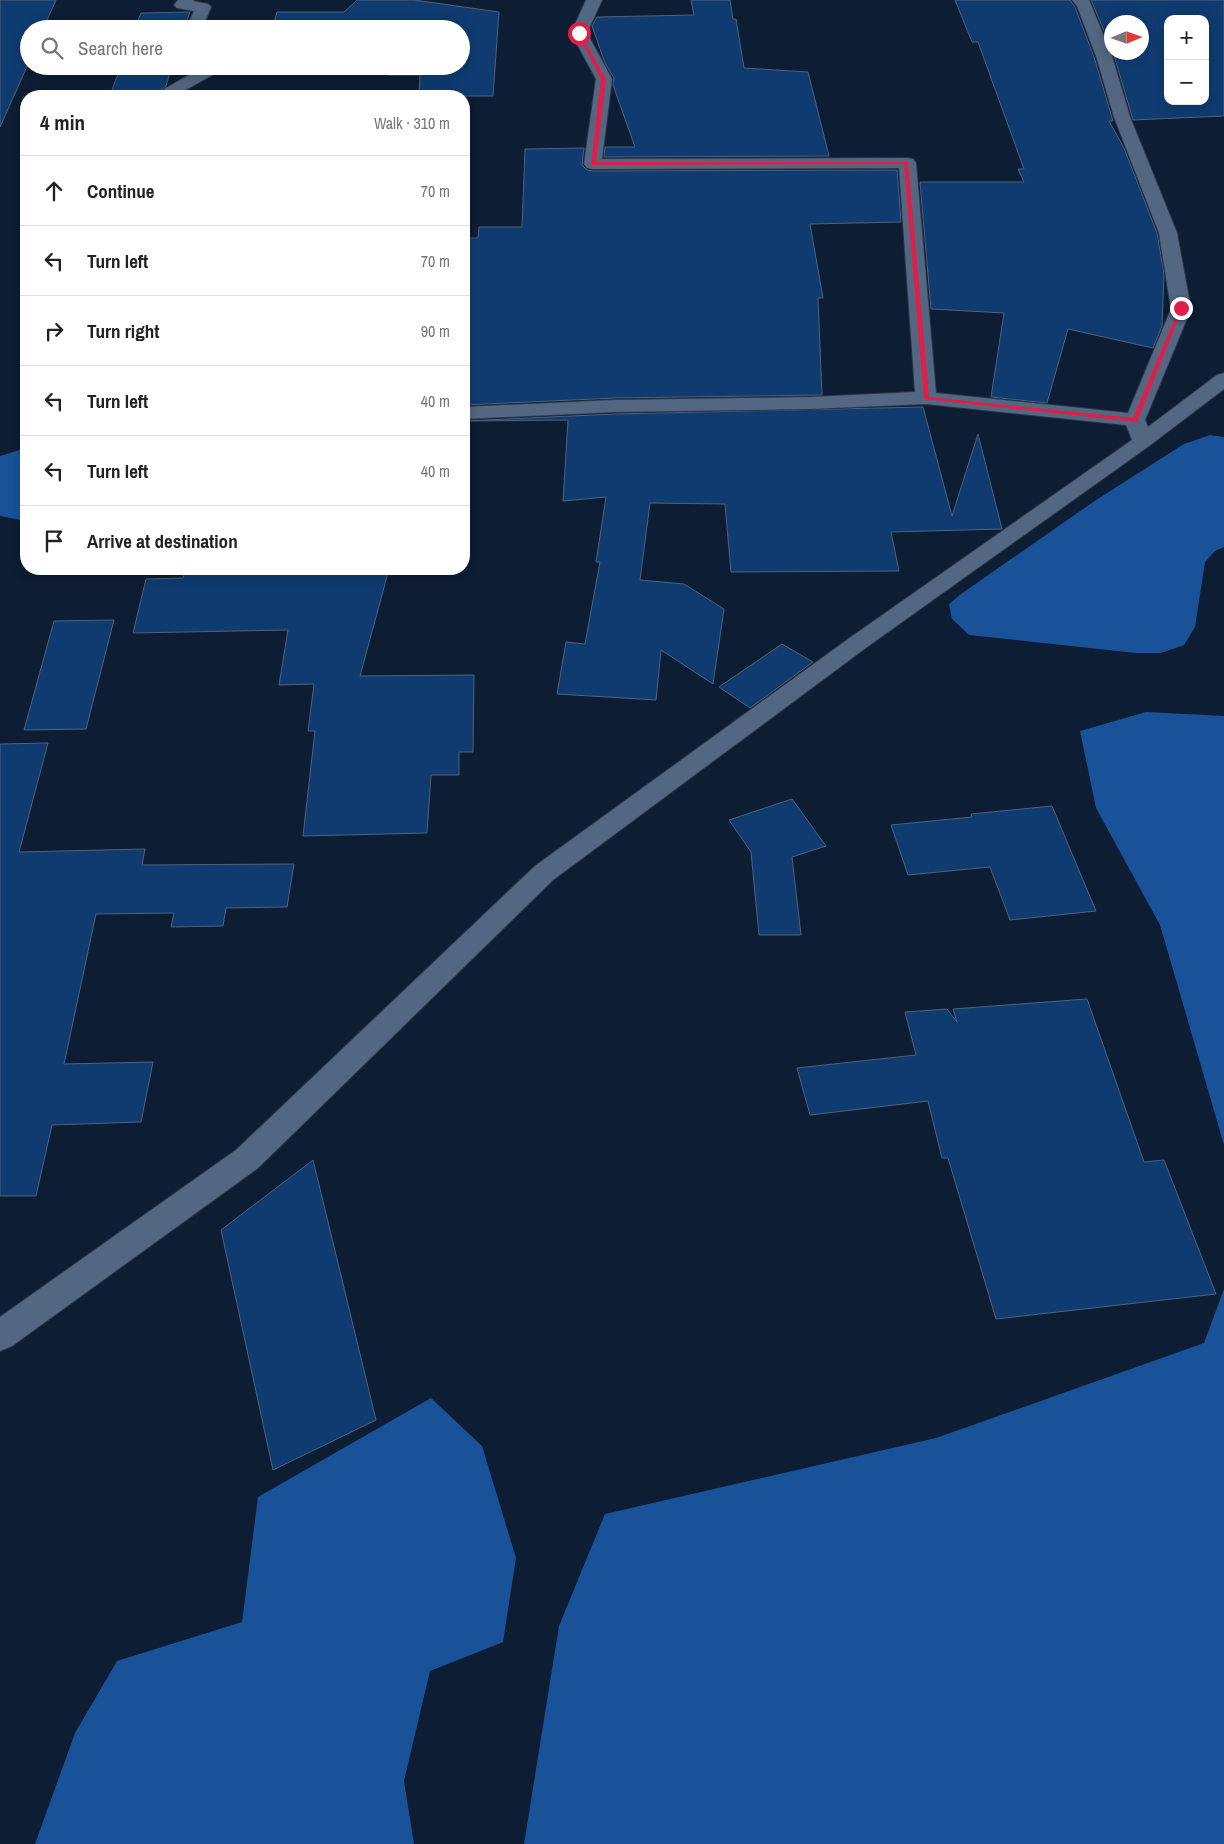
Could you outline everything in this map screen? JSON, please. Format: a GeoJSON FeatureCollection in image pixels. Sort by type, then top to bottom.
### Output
{"type":"FeatureCollection","features":[{"type":"Feature","properties":{"kind":"street"},"geometry":{"type":"LineString","coordinates":[[186,0],[182,5],[203,7],[198,20]]}},
{"type":"Feature","properties":{"kind":"street"},"geometry":{"type":"LineString","coordinates":[[594,0],[579,33],[604,79],[593,164],[907,163],[926,398]]}},
{"type":"Feature","properties":{"kind":"street"},"geometry":{"type":"LineString","coordinates":[[1080,0],[1084,4],[1104,56],[1122,117],[1168,233],[1181,308],[1138,431]]}},
{"type":"Feature","properties":{"kind":"street"},"geometry":{"type":"LineString","coordinates":[[174,90],[201,75]]}},
{"type":"Feature","properties":{"kind":"street"},"geometry":{"type":"LineString","coordinates":[[0,1336],[247,1159],[544,873],[859,642],[1138,431],[1224,379]]}},
{"type":"Feature","properties":{"kind":"street"},"geometry":{"type":"LineString","coordinates":[[470,413],[615,406],[811,403],[926,398],[1138,431]]}},
{"type":"Feature","properties":{"kind":"water"},"geometry":{"type":"Polygon","coordinates":[[[1210,435],[1224,437],[1224,547],[1215,551],[1205,562],[1195,627],[1184,645],[1161,653],[1136,653],[969,635],[952,619],[949,604],[961,594],[1096,500],[1184,444],[1210,435]]]}},
{"type":"Feature","properties":{"kind":"water"},"geometry":{"type":"Polygon","coordinates":[[[20,450],[20,520],[0,516],[0,456],[20,450]]]}},
{"type":"Feature","properties":{"kind":"water"},"geometry":{"type":"Polygon","coordinates":[[[1146,712],[1224,716],[1224,1145],[1160,925],[1096,808],[1080,731],[1146,712]]]}},
{"type":"Feature","properties":{"kind":"water"},"geometry":{"type":"Polygon","coordinates":[[[1224,1289],[1224,1844],[524,1844],[559,1626],[605,1514],[936,1438],[1204,1343],[1224,1289]]]}},
{"type":"Feature","properties":{"kind":"water"},"geometry":{"type":"Polygon","coordinates":[[[431,1398],[482,1446],[516,1558],[503,1642],[430,1671],[404,1781],[414,1844],[35,1844],[75,1733],[117,1661],[242,1622],[258,1497],[431,1398]]]}},
{"type":"Feature","properties":{"kind":"building"},"geometry":{"type":"Polygon","coordinates":[[[0,0],[56,0],[47,20],[20,20],[20,75],[23,75],[0,127],[0,0]]]}},
{"type":"Feature","properties":{"kind":"building"},"geometry":{"type":"Polygon","coordinates":[[[357,0],[414,0],[499,12],[493,96],[470,96],[470,90],[419,90],[420,75],[470,75],[470,20],[275,20],[277,12],[344,12],[357,0]]]}},
{"type":"Feature","properties":{"kind":"building"},"geometry":{"type":"Polygon","coordinates":[[[691,0],[730,0],[733,19],[736,19],[744,68],[808,72],[829,156],[604,157],[605,147],[635,147],[613,85],[614,78],[605,63],[592,26],[597,17],[694,15],[691,0]]]}},
{"type":"Feature","properties":{"kind":"building"},"geometry":{"type":"Polygon","coordinates":[[[955,0],[1070,0],[1075,7],[1094,57],[1113,121],[1109,121],[1124,148],[1157,233],[1164,274],[1162,326],[1153,348],[1068,329],[1047,403],[991,397],[1004,313],[931,309],[920,182],[1024,182],[1018,169],[1024,169],[978,42],[972,42],[955,0]]]}},
{"type":"Feature","properties":{"kind":"building"},"geometry":{"type":"Polygon","coordinates":[[[1091,0],[1224,0],[1224,116],[1133,120],[1115,60],[1149,60],[1149,15],[1104,15],[1104,31],[1091,0]]]}},
{"type":"Feature","properties":{"kind":"building"},"geometry":{"type":"Polygon","coordinates":[[[190,12],[187,20],[138,20],[141,13],[190,12]]]}},
{"type":"Feature","properties":{"kind":"building"},"geometry":{"type":"Polygon","coordinates":[[[118,75],[169,75],[166,86],[161,90],[112,90],[118,75]]]}},
{"type":"Feature","properties":{"kind":"building"},"geometry":{"type":"Polygon","coordinates":[[[584,148],[582,165],[587,170],[593,171],[897,170],[901,222],[810,224],[823,298],[818,298],[822,395],[615,398],[470,405],[470,238],[478,238],[479,227],[522,227],[525,149],[584,148]]]}},
{"type":"Feature","properties":{"kind":"building"},"geometry":{"type":"Polygon","coordinates":[[[923,407],[952,516],[978,434],[1002,529],[891,532],[899,571],[731,572],[725,504],[650,503],[640,580],[684,584],[724,609],[713,684],[661,650],[656,700],[557,694],[566,642],[585,644],[600,562],[596,562],[606,497],[563,501],[568,420],[470,421],[615,414],[923,407]]]}},
{"type":"Feature","properties":{"kind":"building"},"geometry":{"type":"Polygon","coordinates":[[[184,575],[387,575],[360,676],[474,675],[473,752],[459,752],[459,775],[431,775],[427,833],[303,836],[315,731],[308,731],[314,684],[279,685],[288,630],[133,633],[146,579],[183,578],[184,575]]]}},
{"type":"Feature","properties":{"kind":"building"},"geometry":{"type":"Polygon","coordinates":[[[114,620],[86,729],[24,730],[54,621],[114,620]]]}},
{"type":"Feature","properties":{"kind":"building"},"geometry":{"type":"Polygon","coordinates":[[[782,644],[813,662],[750,708],[719,687],[782,644]]]}},
{"type":"Feature","properties":{"kind":"building"},"geometry":{"type":"Polygon","coordinates":[[[48,743],[19,852],[145,849],[142,865],[294,864],[287,907],[226,908],[223,926],[171,927],[174,913],[96,914],[64,1064],[153,1062],[141,1122],[52,1125],[36,1196],[0,1196],[0,744],[48,743]]]}},
{"type":"Feature","properties":{"kind":"building"},"geometry":{"type":"Polygon","coordinates":[[[792,799],[826,846],[792,857],[801,935],[759,935],[751,852],[729,820],[792,799]]]}},
{"type":"Feature","properties":{"kind":"building"},"geometry":{"type":"Polygon","coordinates":[[[1052,806],[1096,911],[1010,920],[990,867],[908,875],[891,825],[972,817],[971,814],[1052,806]]]}},
{"type":"Feature","properties":{"kind":"building"},"geometry":{"type":"Polygon","coordinates":[[[1087,999],[1144,1162],[1164,1160],[1216,1294],[996,1319],[948,1158],[942,1158],[928,1101],[810,1115],[797,1068],[916,1055],[905,1012],[947,1009],[957,1022],[953,1009],[1087,999]]]}},
{"type":"Feature","properties":{"kind":"building"},"geometry":{"type":"Polygon","coordinates":[[[313,1160],[376,1420],[273,1470],[221,1230],[313,1160]]]}},
{"type":"Feature","properties":{"kind":"route"},"geometry":{"type":"LineString","coordinates":[[579,33],[604,79],[593,164],[907,163],[926,398],[1135,420],[1181,308]]}}]}
